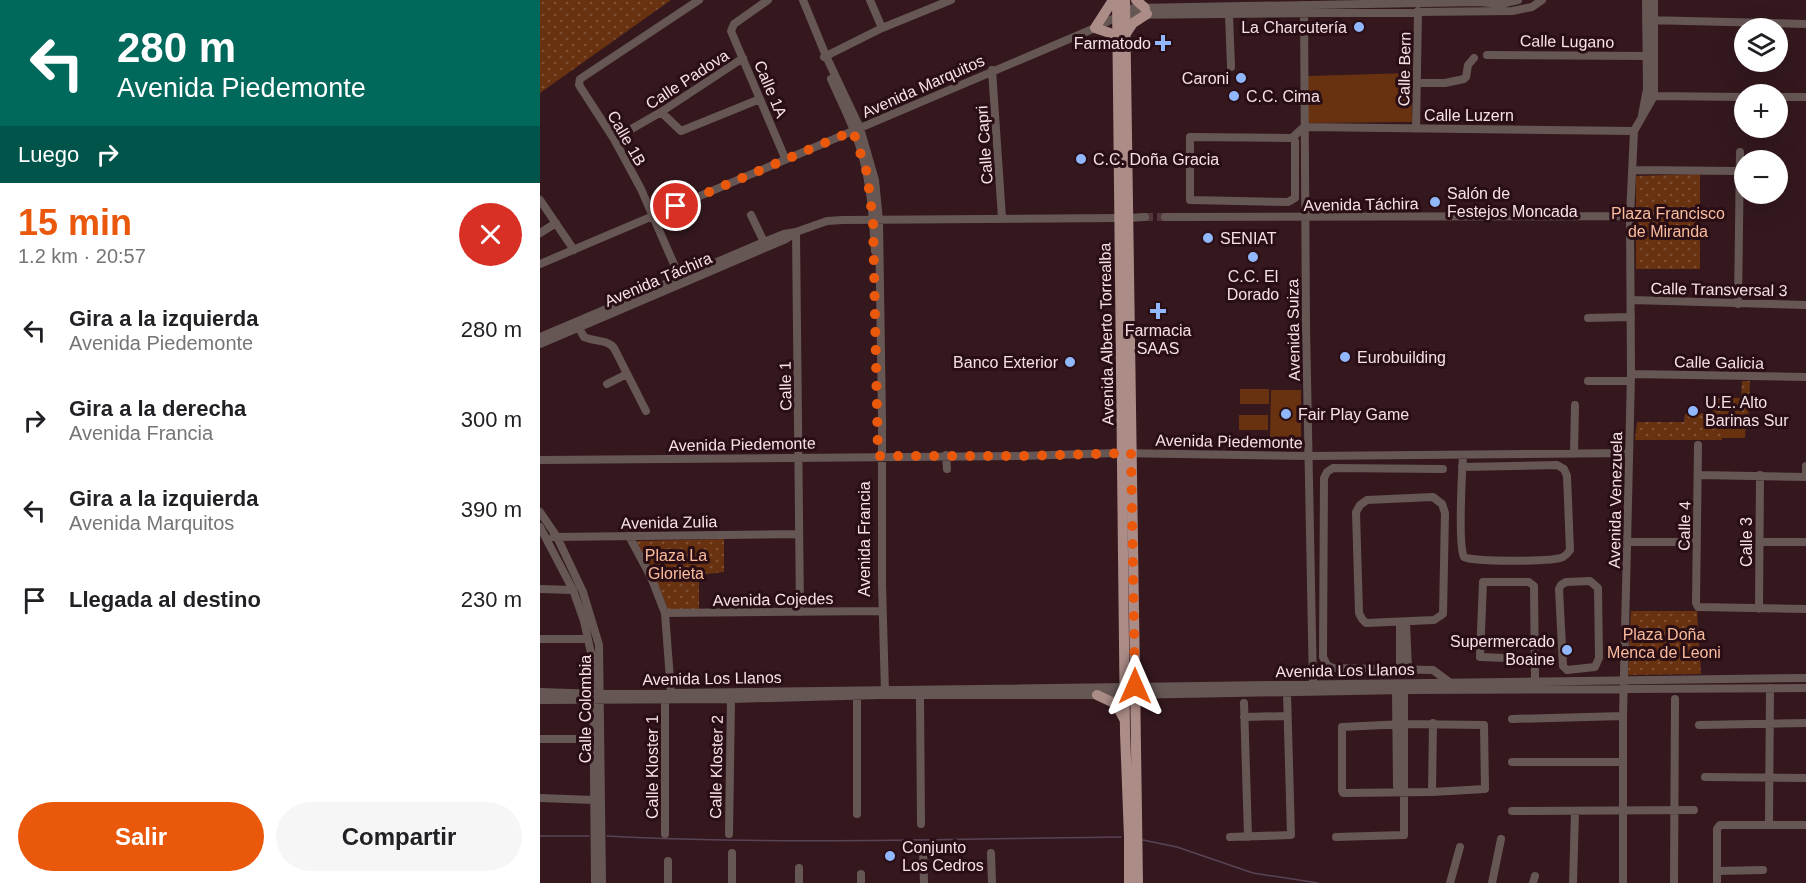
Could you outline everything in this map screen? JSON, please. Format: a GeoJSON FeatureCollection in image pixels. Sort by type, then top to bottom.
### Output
{"type":"FeatureCollection","features":[{"type":"Feature","properties":{"kind":"main road","name":"Avenida Alberto Torrealba"},"geometry":{"type":"LineString","coordinates":[[1115,0],[1121,11],[1125,36],[1123,218]]}},
{"type":"Feature","properties":{"kind":"main road"},"geometry":{"type":"LineString","coordinates":[[1115,0],[1095,28],[1110,33],[1117,47]]}},
{"type":"Feature","properties":{"kind":"main road"},"geometry":{"type":"LineString","coordinates":[[1125,36],[1143,7]]}},
{"type":"Feature","properties":{"kind":"main road","name":"Avenida Alberto Torrealba"},"geometry":{"type":"LineString","coordinates":[[1121,11],[1117,47],[1123,218],[1130,691],[1138,883]]}},
{"type":"Feature","properties":{"kind":"main road","name":"Avenida Alberto Torrealba"},"geometry":{"type":"LineString","coordinates":[[1129,883],[1125,724],[1130,691]]}},
{"type":"Feature","properties":{"kind":"main road"},"geometry":{"type":"LineString","coordinates":[[1097,695],[1118,706],[1125,724]]}},
{"type":"Feature","properties":{"kind":"street","name":"Calle 1B"},"geometry":{"type":"LineString","coordinates":[[680,278],[654,215],[614,139],[579,85],[580,79],[699,0]]}},
{"type":"Feature","properties":{"kind":"street","name":"Calle Padova"},"geometry":{"type":"LineString","coordinates":[[731,31],[734,24],[768,0]]}},
{"type":"Feature","properties":{"kind":"street","name":"Avenida Francia"},"geometry":{"type":"LineString","coordinates":[[797,0],[857,129],[875,180],[882,692]]}},
{"type":"Feature","properties":{"kind":"street","name":"Avenida Francia"},"geometry":{"type":"LineString","coordinates":[[803,0],[824,57]]}},
{"type":"Feature","properties":{"kind":"street"},"geometry":{"type":"LineString","coordinates":[[870,0],[882,28]]}},
{"type":"Feature","properties":{"kind":"street"},"geometry":{"type":"LineString","coordinates":[[824,57],[934,3],[951,0]]}},
{"type":"Feature","properties":{"kind":"street"},"geometry":{"type":"LineString","coordinates":[[1143,7],[1229,14],[1326,6],[1478,2],[1495,4],[1518,0]]}},
{"type":"Feature","properties":{"kind":"street"},"geometry":{"type":"LineString","coordinates":[[1326,6],[1512,11],[1532,7],[1542,0]]}},
{"type":"Feature","properties":{"kind":"street","name":"Avenida Venezuela"},"geometry":{"type":"LineString","coordinates":[[1623,883],[1623,716],[1632,300],[1630,216],[1634,131],[1654,96],[1650,20],[1646,0]]}},
{"type":"Feature","properties":{"kind":"street","name":"Avenida Venezuela"},"geometry":{"type":"LineString","coordinates":[[1641,120],[1647,89],[1647,56],[1654,0]]}},
{"type":"Feature","properties":{"kind":"street"},"geometry":{"type":"LineString","coordinates":[[1121,11],[1143,7],[1304,9]]}},
{"type":"Feature","properties":{"kind":"street","name":"Avenida Suiza"},"geometry":{"type":"LineString","coordinates":[[1304,9],[1313,688]]}},
{"type":"Feature","properties":{"kind":"street","name":"Calle Bern"},"geometry":{"type":"LineString","coordinates":[[1416,129],[1418,10]]}},
{"type":"Feature","properties":{"kind":"street","name":"Avenida Marquitos"},"geometry":{"type":"LineString","coordinates":[[540,264],[1095,28],[1121,11]]}},
{"type":"Feature","properties":{"kind":"street"},"geometry":{"type":"LineString","coordinates":[[1229,14],[1231,67]]}},
{"type":"Feature","properties":{"kind":"street"},"geometry":{"type":"LineString","coordinates":[[1650,20],[1806,24]]}},
{"type":"Feature","properties":{"kind":"street","name":"Calle 1A"},"geometry":{"type":"LineString","coordinates":[[731,31],[785,158]]}},
{"type":"Feature","properties":{"kind":"street","name":"Calle Lugano"},"geometry":{"type":"LineString","coordinates":[[1487,55],[1647,56]]}},
{"type":"Feature","properties":{"kind":"street","name":"Calle Padova"},"geometry":{"type":"LineString","coordinates":[[614,139],[661,112],[743,58]]}},
{"type":"Feature","properties":{"kind":"street"},"geometry":{"type":"LineString","coordinates":[[1417,83],[1445,83],[1464,79],[1468,65],[1474,58]]}},
{"type":"Feature","properties":{"kind":"street","name":"Calle Capri"},"geometry":{"type":"LineString","coordinates":[[992,70],[1002,218]]}},
{"type":"Feature","properties":{"kind":"street"},"geometry":{"type":"LineString","coordinates":[[1654,96],[1734,97]]}},
{"type":"Feature","properties":{"kind":"street"},"geometry":{"type":"LineString","coordinates":[[1788,97],[1806,97]]}},
{"type":"Feature","properties":{"kind":"street"},"geometry":{"type":"LineString","coordinates":[[661,112],[681,130],[760,99]]}},
{"type":"Feature","properties":{"kind":"street"},"geometry":{"type":"LineString","coordinates":[[1292,138],[1295,141],[1295,198],[1288,202],[1190,200],[1190,137],[1292,138],[1304,127]]}},
{"type":"Feature","properties":{"kind":"street","name":"Calle Luzern"},"geometry":{"type":"LineString","coordinates":[[1304,127],[1634,131]]}},
{"type":"Feature","properties":{"kind":"street"},"geometry":{"type":"LineString","coordinates":[[1632,170],[1734,171]]}},
{"type":"Feature","properties":{"kind":"street"},"geometry":{"type":"LineString","coordinates":[[540,200],[574,250]]}},
{"type":"Feature","properties":{"kind":"street"},"geometry":{"type":"LineString","coordinates":[[1738,304],[1739,204]]}},
{"type":"Feature","properties":{"kind":"street"},"geometry":{"type":"LineString","coordinates":[[751,215],[764,242]]}},
{"type":"Feature","properties":{"kind":"street","name":"Avenida Táchira"},"geometry":{"type":"LineString","coordinates":[[1165,217],[1630,216]]}},
{"type":"Feature","properties":{"kind":"street"},"geometry":{"type":"LineString","coordinates":[[540,337],[764,242],[827,221],[1145,218]]}},
{"type":"Feature","properties":{"kind":"street"},"geometry":{"type":"LineString","coordinates":[[540,233],[556,223]]}},
{"type":"Feature","properties":{"kind":"street","name":"Calle 1"},"geometry":{"type":"LineString","coordinates":[[796,232],[800,612]]}},
{"type":"Feature","properties":{"kind":"street","name":"Avenida Táchira"},"geometry":{"type":"LineString","coordinates":[[540,344],[785,236]]}},
{"type":"Feature","properties":{"kind":"street","name":"Calle Transversal 3"},"geometry":{"type":"LineString","coordinates":[[1632,300],[1806,305]]}},
{"type":"Feature","properties":{"kind":"street"},"geometry":{"type":"LineString","coordinates":[[1588,318],[1630,317]]}},
{"type":"Feature","properties":{"kind":"street"},"geometry":{"type":"LineString","coordinates":[[579,328],[584,337],[612,344],[646,411]]}},
{"type":"Feature","properties":{"kind":"street"},"geometry":{"type":"LineString","coordinates":[[607,384],[627,374]]}},
{"type":"Feature","properties":{"kind":"street","name":"Calle Galicia"},"geometry":{"type":"LineString","coordinates":[[1588,381],[1631,377],[1806,377]]}},
{"type":"Feature","properties":{"kind":"street"},"geometry":{"type":"LineString","coordinates":[[1574,454],[1575,405]]}},
{"type":"Feature","properties":{"kind":"street","name":"Calle 4"},"geometry":{"type":"LineString","coordinates":[[1698,445],[1698,607],[1759,609]]}},
{"type":"Feature","properties":{"kind":"street","name":"Avenida Piedemonte"},"geometry":{"type":"LineString","coordinates":[[540,460],[1127,453],[1309,456],[1629,453]]}},
{"type":"Feature","properties":{"kind":"street"},"geometry":{"type":"LineString","coordinates":[[946,455],[946,470]]}},
{"type":"Feature","properties":{"kind":"street"},"geometry":{"type":"LineString","coordinates":[[1462,467],[1557,465],[1562,467],[1567,476],[1569,500],[1570,550],[1566,555],[1554,559],[1509,561],[1470,560],[1464,557],[1462,551],[1462,467],[1463,455]]}},
{"type":"Feature","properties":{"kind":"street"},"geometry":{"type":"LineString","coordinates":[[1698,475],[1806,477],[1806,466]]}},
{"type":"Feature","properties":{"kind":"street"},"geometry":{"type":"LineString","coordinates":[[1443,469],[1333,468],[1327,472],[1324,478],[1323,657],[1333,668],[1433,670],[1449,682]]}},
{"type":"Feature","properties":{"kind":"street","name":"Calle 3"},"geometry":{"type":"LineString","coordinates":[[1759,609],[1760,475]]}},
{"type":"Feature","properties":{"kind":"street"},"geometry":{"type":"LineString","coordinates":[[1433,497],[1442,504],[1445,513],[1444,612],[1440,618],[1434,620],[1403,622],[1370,624],[1359,615],[1357,509],[1367,500],[1433,497]]}},
{"type":"Feature","properties":{"kind":"street","name":"Calle Colombia"},"geometry":{"type":"LineString","coordinates":[[540,512],[557,537],[583,592],[598,645],[591,800],[595,883]]}},
{"type":"Feature","properties":{"kind":"street","name":"Calle Colombia"},"geometry":{"type":"LineString","coordinates":[[540,527],[573,590],[593,662],[602,883]]}},
{"type":"Feature","properties":{"kind":"street","name":"Avenida Zulia"},"geometry":{"type":"LineString","coordinates":[[543,536],[799,534]]}},
{"type":"Feature","properties":{"kind":"street"},"geometry":{"type":"LineString","coordinates":[[629,536],[651,577],[665,613],[671,693]]}},
{"type":"Feature","properties":{"kind":"street"},"geometry":{"type":"LineString","coordinates":[[1628,542],[1697,542]]}},
{"type":"Feature","properties":{"kind":"street"},"geometry":{"type":"LineString","coordinates":[[1760,542],[1806,542]]}},
{"type":"Feature","properties":{"kind":"street"},"geometry":{"type":"LineString","coordinates":[[1535,659],[1480,657],[1483,582],[1529,582],[1534,586],[1535,659],[1535,680]]}},
{"type":"Feature","properties":{"kind":"street"},"geometry":{"type":"LineString","coordinates":[[1564,582],[1592,582],[1598,588],[1599,661],[1595,667],[1583,669],[1567,670],[1562,664],[1559,589],[1564,582]]}},
{"type":"Feature","properties":{"kind":"street"},"geometry":{"type":"LineString","coordinates":[[540,589],[573,590]]}},
{"type":"Feature","properties":{"kind":"street"},"geometry":{"type":"LineString","coordinates":[[1312,592],[1324,591]]}},
{"type":"Feature","properties":{"kind":"street"},"geometry":{"type":"LineString","coordinates":[[1759,609],[1806,609]]}},
{"type":"Feature","properties":{"kind":"street","name":"Avenida Cojedes"},"geometry":{"type":"LineString","coordinates":[[665,613],[880,610]]}},
{"type":"Feature","properties":{"kind":"street"},"geometry":{"type":"LineString","coordinates":[[1403,622],[1404,669]]}},
{"type":"Feature","properties":{"kind":"street"},"geometry":{"type":"LineString","coordinates":[[540,639],[588,639]]}},
{"type":"Feature","properties":{"kind":"street"},"geometry":{"type":"LineString","coordinates":[[1583,669],[1583,679]]}},
{"type":"Feature","properties":{"kind":"street","name":"Avenida Los Llanos"},"geometry":{"type":"LineString","coordinates":[[540,700],[671,693],[1130,691],[1313,688],[1583,679],[1806,678]]}},
{"type":"Feature","properties":{"kind":"street","name":"Avenida Los Llanos"},"geometry":{"type":"LineString","coordinates":[[540,692],[596,698],[665,700],[857,696],[882,692],[920,695],[1097,695],[1130,691],[1287,693],[1313,688],[1400,691],[1806,688]]}},
{"type":"Feature","properties":{"kind":"street"},"geometry":{"type":"LineString","coordinates":[[1769,825],[1770,688]]}},
{"type":"Feature","properties":{"kind":"street"},"geometry":{"type":"LineString","coordinates":[[1336,837],[1404,835],[1402,793],[1397,786],[1400,691]]}},
{"type":"Feature","properties":{"kind":"street"},"geometry":{"type":"LineString","coordinates":[[1230,837],[1291,835],[1287,693]]}},
{"type":"Feature","properties":{"kind":"street"},"geometry":{"type":"LineString","coordinates":[[920,695],[921,824]]}},
{"type":"Feature","properties":{"kind":"street"},"geometry":{"type":"LineString","coordinates":[[857,696],[857,814]]}},
{"type":"Feature","properties":{"kind":"street","name":"Calle Kloster 2"},"geometry":{"type":"LineString","coordinates":[[729,834],[730,699]]}},
{"type":"Feature","properties":{"kind":"street"},"geometry":{"type":"LineString","coordinates":[[1674,883],[1675,699]]}},
{"type":"Feature","properties":{"kind":"street","name":"Calle Kloster 1"},"geometry":{"type":"LineString","coordinates":[[665,700],[665,834]]}},
{"type":"Feature","properties":{"kind":"street"},"geometry":{"type":"LineString","coordinates":[[1244,703],[1248,837]]}},
{"type":"Feature","properties":{"kind":"street"},"geometry":{"type":"LineString","coordinates":[[1244,717],[1287,716]]}},
{"type":"Feature","properties":{"kind":"street"},"geometry":{"type":"LineString","coordinates":[[1512,719],[1623,716]]}},
{"type":"Feature","properties":{"kind":"street"},"geometry":{"type":"LineString","coordinates":[[1432,792],[1433,723]]}},
{"type":"Feature","properties":{"kind":"street"},"geometry":{"type":"LineString","coordinates":[[1433,723],[1484,725],[1485,786],[1482,790],[1343,793],[1342,727],[1345,725],[1433,723]]}},
{"type":"Feature","properties":{"kind":"street"},"geometry":{"type":"LineString","coordinates":[[1699,725],[1806,723]]}},
{"type":"Feature","properties":{"kind":"street"},"geometry":{"type":"LineString","coordinates":[[540,740],[592,739]]}},
{"type":"Feature","properties":{"kind":"street"},"geometry":{"type":"LineString","coordinates":[[1512,762],[1623,762]]}},
{"type":"Feature","properties":{"kind":"street"},"geometry":{"type":"LineString","coordinates":[[1704,777],[1806,778]]}},
{"type":"Feature","properties":{"kind":"street"},"geometry":{"type":"LineString","coordinates":[[540,798],[591,800]]}},
{"type":"Feature","properties":{"kind":"street"},"geometry":{"type":"LineString","coordinates":[[1512,811],[1694,810]]}},
{"type":"Feature","properties":{"kind":"street"},"geometry":{"type":"LineString","coordinates":[[1573,883],[1575,812]]}},
{"type":"Feature","properties":{"kind":"street"},"geometry":{"type":"LineString","coordinates":[[1717,883],[1717,830],[1720,825],[1806,825]]}},
{"type":"Feature","properties":{"kind":"street"},"geometry":{"type":"LineString","coordinates":[[1492,883],[1501,839]]}},
{"type":"Feature","properties":{"kind":"street"},"geometry":{"type":"LineString","coordinates":[[1450,883],[1460,847]]}},
{"type":"Feature","properties":{"kind":"street"},"geometry":{"type":"LineString","coordinates":[[923,851],[924,883]]}},
{"type":"Feature","properties":{"kind":"street"},"geometry":{"type":"LineString","coordinates":[[732,853],[732,883]]}},
{"type":"Feature","properties":{"kind":"street"},"geometry":{"type":"LineString","coordinates":[[992,853],[992,883]]}},
{"type":"Feature","properties":{"kind":"street"},"geometry":{"type":"LineString","coordinates":[[668,861],[668,883]]}},
{"type":"Feature","properties":{"kind":"street"},"geometry":{"type":"LineString","coordinates":[[799,868],[799,883]]}},
{"type":"Feature","properties":{"kind":"street"},"geometry":{"type":"LineString","coordinates":[[1717,871],[1763,870]]}},
{"type":"Feature","properties":{"kind":"street"},"geometry":{"type":"LineString","coordinates":[[861,874],[861,883]]}},
{"type":"Feature","properties":{"kind":"green space"},"geometry":{"type":"Polygon","coordinates":[[[540,0],[671,0],[540,93],[540,0]]]}},
{"type":"Feature","properties":{"kind":"green space"},"geometry":{"type":"Polygon","coordinates":[[[1411,73],[1412,122],[1308,123],[1308,76],[1411,73]]]}},
{"type":"Feature","properties":{"kind":"green space","name":"Plaza Francisco de Miranda"},"geometry":{"type":"Polygon","coordinates":[[[1700,174],[1700,269],[1636,269],[1636,176],[1700,174]]]}},
{"type":"Feature","properties":{"kind":"green space"},"geometry":{"type":"Polygon","coordinates":[[[1742,381],[1750,381],[1748,422],[1722,421],[1722,440],[1635,440],[1637,422],[1684,422],[1685,414],[1711,413],[1712,398],[1741,398],[1742,381]]]}},
{"type":"Feature","properties":{"kind":"green space"},"geometry":{"type":"Polygon","coordinates":[[[1240,389],[1269,389],[1269,404],[1240,404],[1240,389]]]}},
{"type":"Feature","properties":{"kind":"green space","name":"Fair Play Game"},"geometry":{"type":"Polygon","coordinates":[[[1271,390],[1301,390],[1301,439],[1270,439],[1271,390]]]}},
{"type":"Feature","properties":{"kind":"green space"},"geometry":{"type":"Polygon","coordinates":[[[1239,415],[1268,415],[1268,430],[1239,430],[1239,415]]]}},
{"type":"Feature","properties":{"kind":"green space"},"geometry":{"type":"Polygon","coordinates":[[[1722,421],[1746,422],[1745,438],[1722,438],[1722,421]]]}},
{"type":"Feature","properties":{"kind":"green space","name":"Plaza La Glorieta"},"geometry":{"type":"Polygon","coordinates":[[[724,539],[724,572],[699,575],[699,609],[668,609],[654,575],[636,541],[724,539]]]}},
{"type":"Feature","properties":{"kind":"green space","name":"Plaza Doña Menca de Leoni"},"geometry":{"type":"Polygon","coordinates":[[[1631,611],[1697,611],[1701,674],[1628,675],[1631,611]]]}},
{"type":"Feature","properties":{"kind":"waterway"},"geometry":{"type":"LineString","coordinates":[[540,836],[589,836]]}},
{"type":"Feature","properties":{"kind":"waterway"},"geometry":{"type":"LineString","coordinates":[[607,836],[800,841],[1121,837]]}},
{"type":"Feature","properties":{"kind":"waterway"},"geometry":{"type":"LineString","coordinates":[[1143,840],[1177,847],[1253,873],[1318,883]]}},
{"type":"Feature","properties":{"kind":"tunnel"},"geometry":{"type":"LineString","coordinates":[[1145,217],[1165,217]]}},
{"type":"Feature","properties":{"kind":"place","name":"La Charcutería"},"geometry":{"type":"Point","coordinates":[1359,27]}},
{"type":"Feature","properties":{"kind":"place","name":"Farmatodo"},"geometry":{"type":"Point","coordinates":[1163,43]}},
{"type":"Feature","properties":{"kind":"place","name":"Caroni"},"geometry":{"type":"Point","coordinates":[1241,78]}},
{"type":"Feature","properties":{"kind":"place","name":"C.C. Cima"},"geometry":{"type":"Point","coordinates":[1234,96]}},
{"type":"Feature","properties":{"kind":"place","name":"C.C. Doña Gracia"},"geometry":{"type":"Point","coordinates":[1081,159]}},
{"type":"Feature","properties":{"kind":"place","name":"Salón de Festejos Moncada"},"geometry":{"type":"Point","coordinates":[1435,202]}},
{"type":"Feature","properties":{"kind":"place","name":"SENIAT"},"geometry":{"type":"Point","coordinates":[1208,238]}},
{"type":"Feature","properties":{"kind":"place","name":"C.C. El Dorado"},"geometry":{"type":"Point","coordinates":[1253,257]}},
{"type":"Feature","properties":{"kind":"place","name":"Farmacia SAAS"},"geometry":{"type":"Point","coordinates":[1158,311]}},
{"type":"Feature","properties":{"kind":"place","name":"Eurobuilding"},"geometry":{"type":"Point","coordinates":[1345,357]}},
{"type":"Feature","properties":{"kind":"place","name":"Banco Exterior"},"geometry":{"type":"Point","coordinates":[1070,362]}},
{"type":"Feature","properties":{"kind":"place","name":"U.E. Alto Barinas Sur"},"geometry":{"type":"Point","coordinates":[1693,411]}},
{"type":"Feature","properties":{"kind":"place","name":"Fair Play Game"},"geometry":{"type":"Point","coordinates":[1286,414]}},
{"type":"Feature","properties":{"kind":"place","name":"Supermercado Boaine"},"geometry":{"type":"Point","coordinates":[1567,650]}},
{"type":"Feature","properties":{"kind":"place","name":"Conjunto Los Cedros"},"geometry":{"type":"Point","coordinates":[890,856]}},
{"type":"Feature","properties":{"kind":"route"},"geometry":{"type":"LineString","coordinates":[[676,206],[853,131],[861,149],[867,173],[873,221],[878,456],[1131,453],[1135,686]]}}]}
